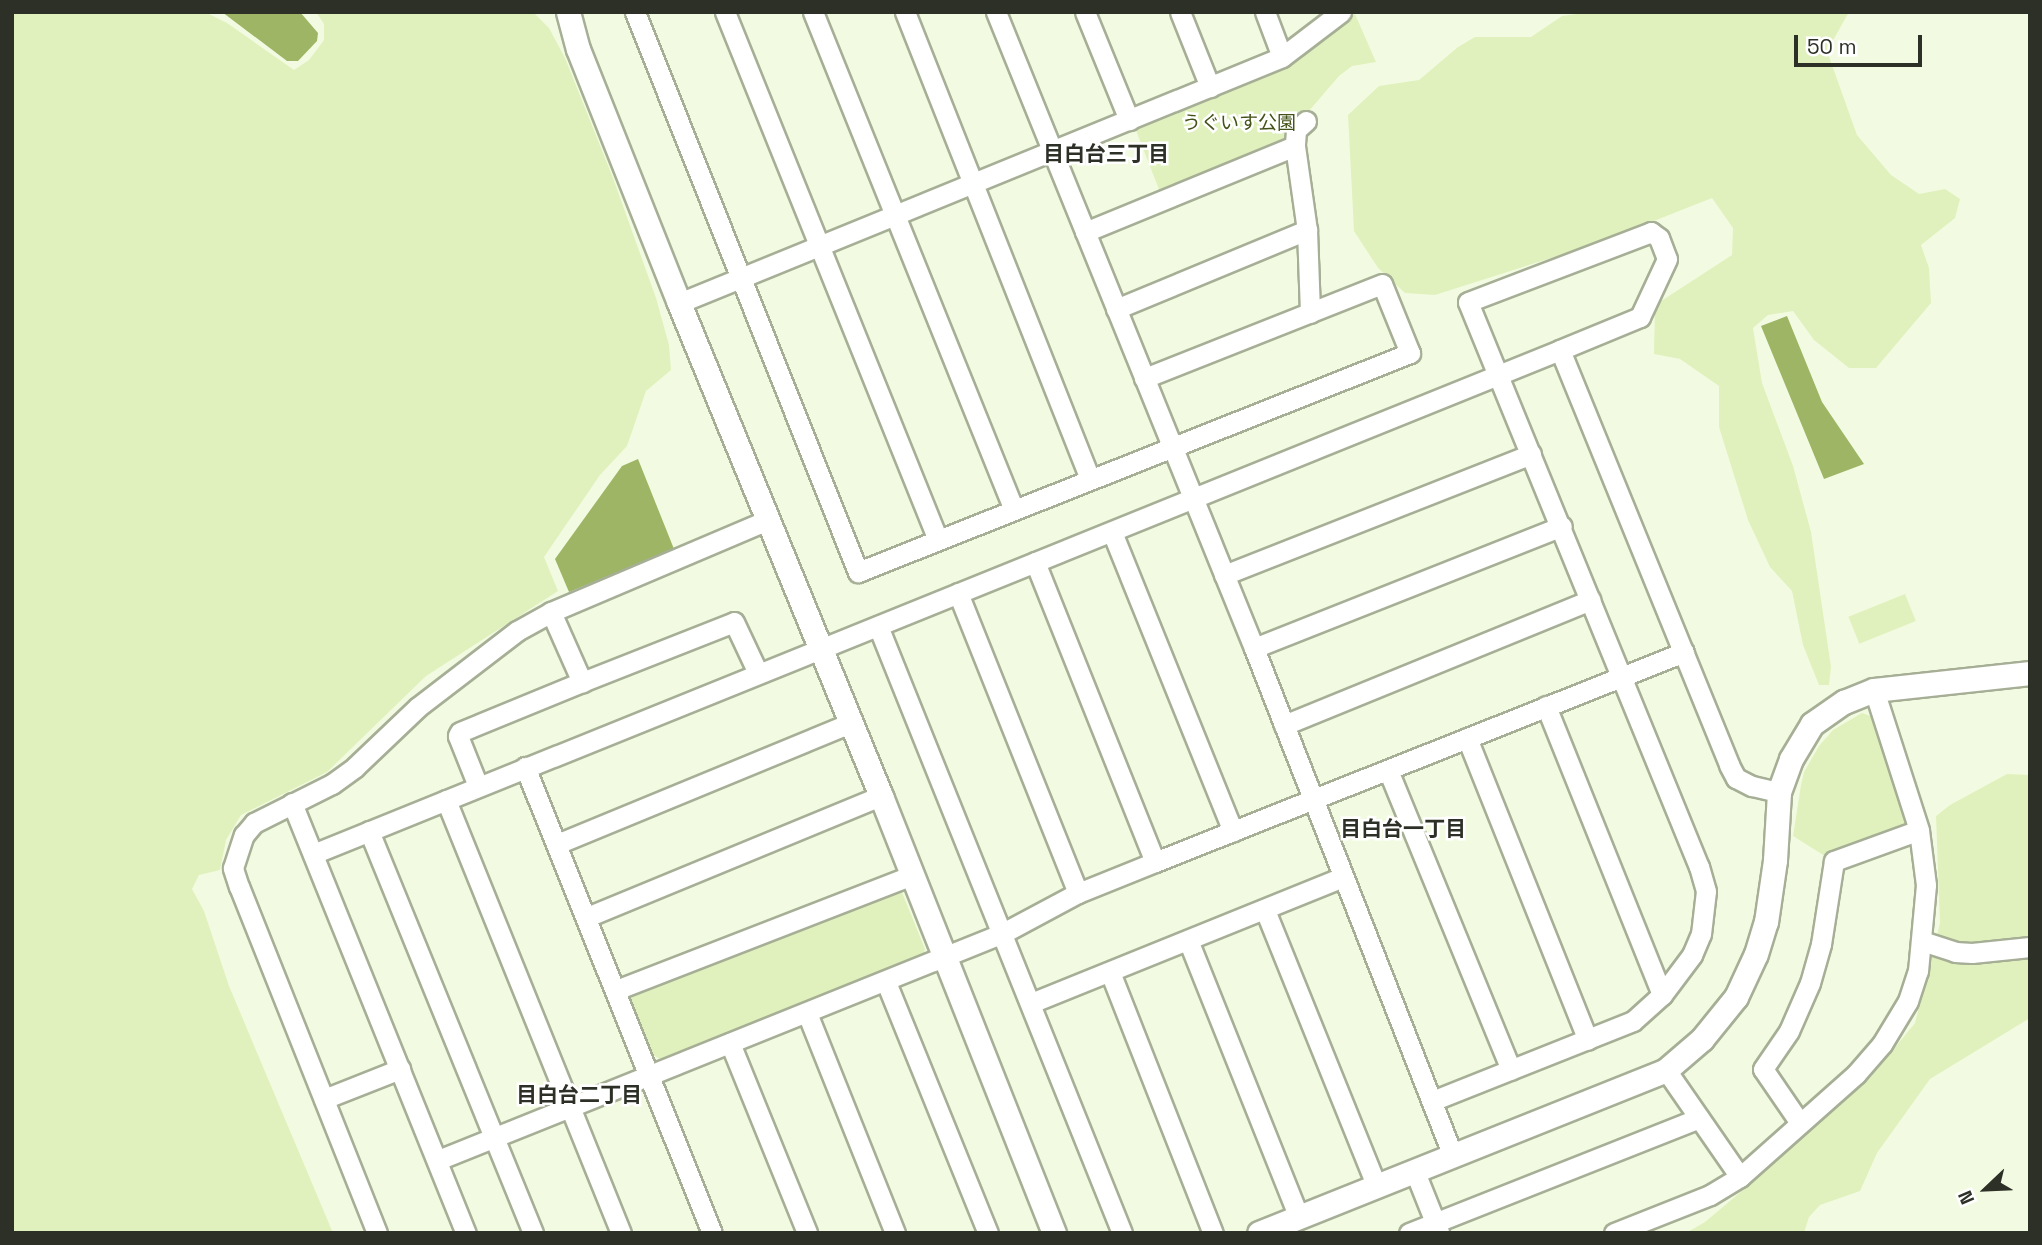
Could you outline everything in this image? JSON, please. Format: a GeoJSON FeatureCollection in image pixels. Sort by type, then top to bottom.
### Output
{"type":"FeatureCollection","features":[{"type":"Feature","properties":{"kind":"street"},"geometry":{"type":"LineString","coordinates":[[568,12],[578,49],[679,303],[946,956],[1054,1233]]}},
{"type":"Feature","properties":{"kind":"street"},"geometry":{"type":"LineString","coordinates":[[635,12],[858,572],[1410,353],[1382,284],[1144,378]]}},
{"type":"Feature","properties":{"kind":"street"},"geometry":{"type":"LineString","coordinates":[[725,12],[938,540]]}},
{"type":"Feature","properties":{"kind":"street"},"geometry":{"type":"LineString","coordinates":[[813,12],[1014,510]]}},
{"type":"Feature","properties":{"kind":"street"},"geometry":{"type":"LineString","coordinates":[[905,12],[1090,479]]}},
{"type":"Feature","properties":{"kind":"street"},"geometry":{"type":"LineString","coordinates":[[996,12],[1254,649],[1453,1156]]}},
{"type":"Feature","properties":{"kind":"street"},"geometry":{"type":"LineString","coordinates":[[1086,12],[1129,120]]}},
{"type":"Feature","properties":{"kind":"street"},"geometry":{"type":"LineString","coordinates":[[1180,12],[1210,87]]}},
{"type":"Feature","properties":{"kind":"street"},"geometry":{"type":"LineString","coordinates":[[1265,12],[1282,57]]}},
{"type":"Feature","properties":{"kind":"street"},"geometry":{"type":"LineString","coordinates":[[679,303],[1282,57],[1341,12]]}},
{"type":"Feature","properties":{"kind":"street"},"geometry":{"type":"LineString","coordinates":[[1306,121],[1296,130],[1295,146],[1307,230],[1310,313]]}},
{"type":"Feature","properties":{"kind":"street"},"geometry":{"type":"LineString","coordinates":[[1085,232],[1295,146]]}},
{"type":"Feature","properties":{"kind":"street"},"geometry":{"type":"LineString","coordinates":[[1116,309],[1307,230]]}},
{"type":"Feature","properties":{"kind":"street"},"geometry":{"type":"LineString","coordinates":[[313,854],[1193,500],[1499,375],[1640,317],[1667,259],[1659,238],[1651,232],[1468,302],[1499,375],[1531,454],[1562,526],[1699,867],[1706,891],[1702,934],[1692,955],[1662,995],[1633,1021],[1432,1101]]}},
{"type":"Feature","properties":{"kind":"street"},"geometry":{"type":"LineString","coordinates":[[1560,350],[1736,778],[1752,786],[1779,792]]}},
{"type":"Feature","properties":{"kind":"street"},"geometry":{"type":"LineString","coordinates":[[1224,575],[1531,454]]}},
{"type":"Feature","properties":{"kind":"street"},"geometry":{"type":"LineString","coordinates":[[377,1233],[233,868],[244,835],[254,823],[332,784],[355,767],[418,707],[517,631],[551,612],[768,520]]}},
{"type":"Feature","properties":{"kind":"street"},"geometry":{"type":"LineString","coordinates":[[1254,649],[1562,526]]}},
{"type":"Feature","properties":{"kind":"street"},"geometry":{"type":"LineString","coordinates":[[1112,532],[1233,832]]}},
{"type":"Feature","properties":{"kind":"street"},"geometry":{"type":"LineString","coordinates":[[1035,562],[1155,862]]}},
{"type":"Feature","properties":{"kind":"street"},"geometry":{"type":"LineString","coordinates":[[958,593],[1078,893]]}},
{"type":"Feature","properties":{"kind":"street"},"geometry":{"type":"LineString","coordinates":[[1284,725],[1591,600]]}},
{"type":"Feature","properties":{"kind":"street"},"geometry":{"type":"LineString","coordinates":[[551,612],[582,682]]}},
{"type":"Feature","properties":{"kind":"street"},"geometry":{"type":"LineString","coordinates":[[478,786],[458,736],[460,732],[582,682],[734,622],[758,673]]}},
{"type":"Feature","properties":{"kind":"street"},"geometry":{"type":"LineString","coordinates":[[878,626],[1122,1233]]}},
{"type":"Feature","properties":{"kind":"street"},"geometry":{"type":"LineString","coordinates":[[438,1160],[650,1073],[886,982],[1003,933],[1078,893],[1684,652]]}},
{"type":"Feature","properties":{"kind":"street"},"geometry":{"type":"LineString","coordinates":[[1259,1233],[1666,1070],[1702,1039],[1736,998],[1756,954],[1766,922],[1779,792],[1791,759],[1812,724],[1844,702],[1874,690],[2030,673]]}},
{"type":"Feature","properties":{"kind":"street"},"geometry":{"type":"LineString","coordinates":[[1614,1233],[1710,1195],[1740,1177],[1856,1074],[1896,1023],[1917,971],[1926,885],[1919,830],[1874,690]]}},
{"type":"Feature","properties":{"kind":"street"},"geometry":{"type":"LineString","coordinates":[[1546,706],[1662,995]]}},
{"type":"Feature","properties":{"kind":"street"},"geometry":{"type":"LineString","coordinates":[[557,845],[851,723]]}},
{"type":"Feature","properties":{"kind":"street"},"geometry":{"type":"LineString","coordinates":[[1466,738],[1588,1040]]}},
{"type":"Feature","properties":{"kind":"street"},"geometry":{"type":"LineString","coordinates":[[526,767],[712,1233]]}},
{"type":"Feature","properties":{"kind":"street"},"geometry":{"type":"LineString","coordinates":[[1388,769],[1511,1070]]}},
{"type":"Feature","properties":{"kind":"street"},"geometry":{"type":"LineString","coordinates":[[587,917],[881,796]]}},
{"type":"Feature","properties":{"kind":"street"},"geometry":{"type":"LineString","coordinates":[[446,800],[621,1233]]}},
{"type":"Feature","properties":{"kind":"street"},"geometry":{"type":"LineString","coordinates":[[292,803],[466,1233]]}},
{"type":"Feature","properties":{"kind":"street"},"geometry":{"type":"LineString","coordinates":[[1800,1123],[1763,1069],[1789,1031],[1810,983],[1821,944],[1834,861],[1919,830]]}},
{"type":"Feature","properties":{"kind":"street"},"geometry":{"type":"LineString","coordinates":[[369,831],[533,1233]]}},
{"type":"Feature","properties":{"kind":"street"},"geometry":{"type":"LineString","coordinates":[[615,990],[913,875]]}},
{"type":"Feature","properties":{"kind":"street"},"geometry":{"type":"LineString","coordinates":[[1031,1003],[1343,877]]}},
{"type":"Feature","properties":{"kind":"street"},"geometry":{"type":"LineString","coordinates":[[1265,910],[1377,1187]]}},
{"type":"Feature","properties":{"kind":"street"},"geometry":{"type":"LineString","coordinates":[[1188,940],[1299,1217]]}},
{"type":"Feature","properties":{"kind":"street"},"geometry":{"type":"LineString","coordinates":[[1922,941],[1955,952],[1972,953],[2030,947]]}},
{"type":"Feature","properties":{"kind":"street"},"geometry":{"type":"LineString","coordinates":[[1110,972],[1213,1233]]}},
{"type":"Feature","properties":{"kind":"street"},"geometry":{"type":"LineString","coordinates":[[886,982],[988,1233]]}},
{"type":"Feature","properties":{"kind":"street"},"geometry":{"type":"LineString","coordinates":[[807,1013],[895,1233]]}},
{"type":"Feature","properties":{"kind":"street"},"geometry":{"type":"LineString","coordinates":[[730,1043],[807,1233]]}},
{"type":"Feature","properties":{"kind":"street"},"geometry":{"type":"LineString","coordinates":[[324,1099],[400,1069]]}},
{"type":"Feature","properties":{"kind":"street"},"geometry":{"type":"LineString","coordinates":[[1666,1070],[1740,1177]]}},
{"type":"Feature","properties":{"kind":"street"},"geometry":{"type":"LineString","coordinates":[[1409,1233],[1438,1227],[1699,1118]]}},
{"type":"Feature","properties":{"kind":"street"},"geometry":{"type":"LineString","coordinates":[[1415,1172],[1438,1227]]}},
{"type":"Feature","properties":{"kind":"green space"},"geometry":{"type":"Polygon","coordinates":[[[12,12],[207,13],[227,23],[294,70],[309,60],[324,40],[324,24],[316,12],[533,12],[549,28],[565,58],[613,178],[656,298],[669,345],[671,370],[646,391],[627,446],[600,475],[544,557],[558,591],[426,676],[327,772],[241,815],[226,840],[220,870],[199,875],[192,889],[204,911],[229,986],[333,1233],[12,1233],[12,12]]]}},
{"type":"Feature","properties":{"kind":"green space"},"geometry":{"type":"Polygon","coordinates":[[[1591,12],[1849,12],[1827,51],[1857,135],[1891,175],[1919,194],[1945,189],[1960,199],[1955,218],[1921,245],[1929,268],[1931,303],[1876,368],[1849,368],[1814,340],[1793,311],[1768,315],[1753,328],[1762,383],[1793,466],[1811,532],[1831,667],[1829,685],[1819,685],[1803,645],[1792,591],[1770,567],[1748,520],[1719,427],[1719,386],[1680,359],[1654,354],[1655,305],[1732,255],[1733,228],[1712,198],[1598,243],[1435,295],[1405,293],[1378,268],[1354,231],[1348,115],[1379,86],[1419,80],[1458,47],[1475,37],[1531,37],[1562,16],[1591,12]]]}},
{"type":"Feature","properties":{"kind":"green space","name":"うぐいす公園"},"geometry":{"type":"Polygon","coordinates":[[[1355,14],[1376,62],[1352,66],[1339,76],[1308,112],[1287,121],[1288,133],[1282,143],[1160,192],[1135,128],[1280,69],[1355,14]]]}},
{"type":"Feature","properties":{"kind":"green space"},"geometry":{"type":"Polygon","coordinates":[[[1905,594],[1916,621],[1859,644],[1848,617],[1905,594]]]}},
{"type":"Feature","properties":{"kind":"green space"},"geometry":{"type":"Polygon","coordinates":[[[1862,713],[1873,717],[1909,819],[1906,827],[1828,858],[1793,836],[1804,772],[1819,746],[1833,730],[1862,713]]]}},
{"type":"Feature","properties":{"kind":"green space"},"geometry":{"type":"Polygon","coordinates":[[[2007,774],[2030,775],[2030,1018],[1930,1079],[1877,1153],[1860,1191],[1820,1205],[1809,1217],[1804,1233],[1686,1233],[1705,1222],[1755,1180],[1870,1078],[1915,1023],[1940,923],[1936,816],[1950,805],[2007,774]]]}},
{"type":"Feature","properties":{"kind":"green space"},"geometry":{"type":"Polygon","coordinates":[[[895,888],[901,890],[925,949],[923,956],[660,1059],[651,1054],[630,1000],[634,994],[895,888]]]}},
{"type":"Feature","properties":{"kind":"shaded area"},"geometry":{"type":"Polygon","coordinates":[[[222,12],[300,12],[318,33],[317,41],[298,61],[287,61],[222,12]]]}},
{"type":"Feature","properties":{"kind":"shaded area"},"geometry":{"type":"Polygon","coordinates":[[[1787,316],[1822,402],[1864,464],[1824,479],[1761,326],[1787,316]]]}},
{"type":"Feature","properties":{"kind":"shaded area"},"geometry":{"type":"Polygon","coordinates":[[[638,459],[674,549],[569,592],[555,559],[622,466],[638,459]]]}},
{"type":"Feature","properties":{"kind":"district","name":"目白台三丁目"},"geometry":{"type":"Point","coordinates":[1106,154]}},
{"type":"Feature","properties":{"kind":"district","name":"目白台一丁目"},"geometry":{"type":"Point","coordinates":[1403,829]}},
{"type":"Feature","properties":{"kind":"district","name":"目白台二丁目"},"geometry":{"type":"Point","coordinates":[579,1095]}}]}
